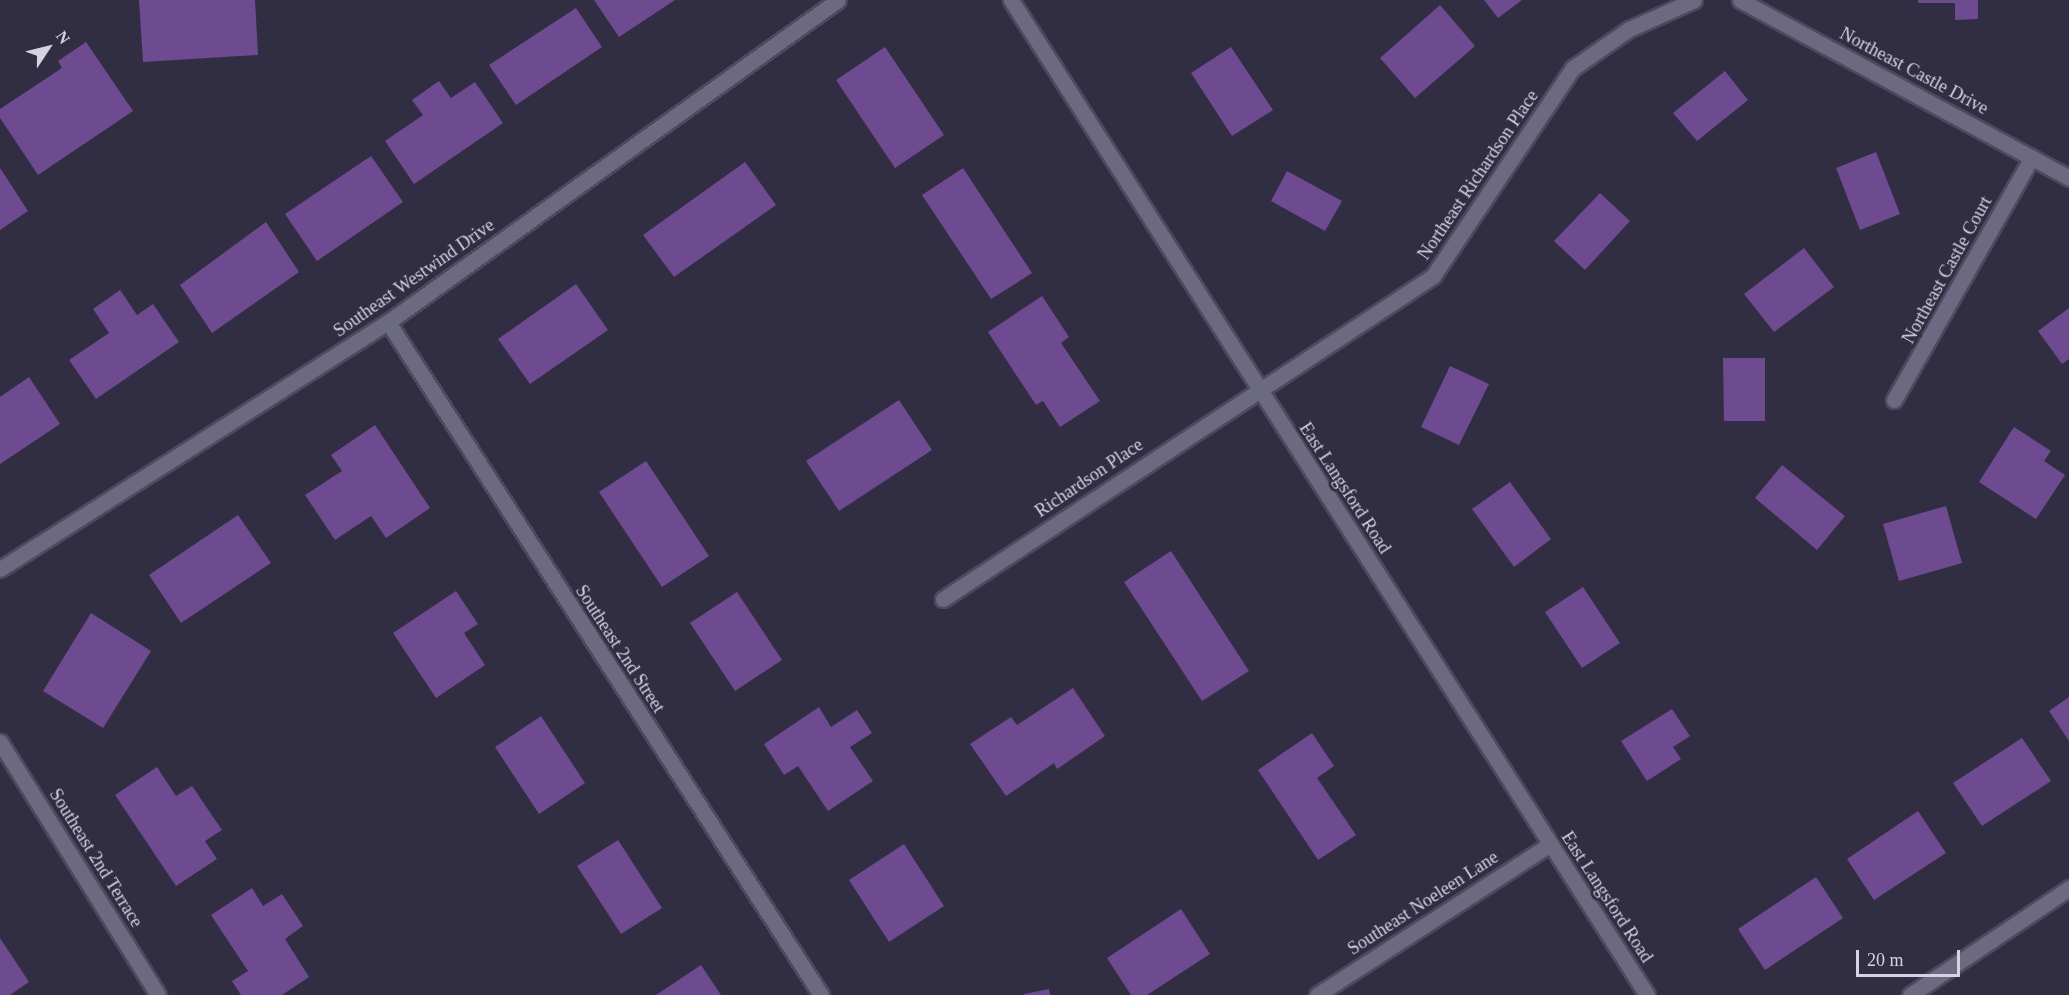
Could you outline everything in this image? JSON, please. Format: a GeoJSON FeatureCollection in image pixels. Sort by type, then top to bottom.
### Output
{"type":"FeatureCollection","features":[{"type":"Feature","properties":{"kind":"street","name":"Southeast Westwind Drive"},"geometry":{"type":"LineString","coordinates":[[0,569],[388,322],[838,0]]}},
{"type":"Feature","properties":{"kind":"street","name":"East Langsford Road"},"geometry":{"type":"LineString","coordinates":[[1011,0],[1647,995]]}},
{"type":"Feature","properties":{"kind":"street","name":"Northeast Richardson Place"},"geometry":{"type":"LineString","coordinates":[[1258,388],[1433,276],[1573,68],[1629,29],[1694,0]]}},
{"type":"Feature","properties":{"kind":"street","name":"Northeast Castle Drive"},"geometry":{"type":"LineString","coordinates":[[1740,0],[2069,177]]}},
{"type":"Feature","properties":{"kind":"street","name":"Northeast Castle Court"},"geometry":{"type":"LineString","coordinates":[[1894,400],[2032,157]]}},
{"type":"Feature","properties":{"kind":"street","name":"Southeast 2nd Street"},"geometry":{"type":"LineString","coordinates":[[388,322],[821,995]]}},
{"type":"Feature","properties":{"kind":"street","name":"Richardson Place"},"geometry":{"type":"LineString","coordinates":[[943,599],[1258,388]]}},
{"type":"Feature","properties":{"kind":"street","name":"Southeast 2nd Terrace"},"geometry":{"type":"LineString","coordinates":[[0,742],[158,995]]}},
{"type":"Feature","properties":{"kind":"street","name":"Southeast Noeleen Lane"},"geometry":{"type":"LineString","coordinates":[[1317,995],[1550,844]]}},
{"type":"Feature","properties":{"kind":"street"},"geometry":{"type":"LineString","coordinates":[[1910,995],[2069,888]]}},
{"type":"Feature","properties":{"kind":"building"},"geometry":{"type":"Polygon","coordinates":[[[139,0],[255,0],[258,55],[143,62],[139,0]]]}},
{"type":"Feature","properties":{"kind":"building"},"geometry":{"type":"Polygon","coordinates":[[[594,0],[675,0],[619,37],[594,0]]]}},
{"type":"Feature","properties":{"kind":"building"},"geometry":{"type":"Polygon","coordinates":[[[1484,0],[1522,0],[1498,18],[1484,0]]]}},
{"type":"Feature","properties":{"kind":"building"},"geometry":{"type":"Polygon","coordinates":[[[1918,0],[1978,0],[1978,19],[1955,20],[1955,3],[1918,3],[1918,0]]]}},
{"type":"Feature","properties":{"kind":"building"},"geometry":{"type":"Polygon","coordinates":[[[1440,5],[1475,46],[1415,98],[1380,58],[1440,5]]]}},
{"type":"Feature","properties":{"kind":"building"},"geometry":{"type":"Polygon","coordinates":[[[576,8],[602,47],[516,105],[489,65],[576,8]]]}},
{"type":"Feature","properties":{"kind":"building"},"geometry":{"type":"Polygon","coordinates":[[[86,42],[133,111],[38,175],[0,118],[0,109],[62,68],[58,61],[86,42]]]}},
{"type":"Feature","properties":{"kind":"building"},"geometry":{"type":"Polygon","coordinates":[[[885,47],[944,135],[895,168],[836,80],[885,47]]]}},
{"type":"Feature","properties":{"kind":"building"},"geometry":{"type":"Polygon","coordinates":[[[1231,47],[1273,110],[1232,136],[1191,73],[1231,47]]]}},
{"type":"Feature","properties":{"kind":"building"},"geometry":{"type":"Polygon","coordinates":[[[1725,71],[1748,100],[1697,141],[1673,113],[1725,71]]]}},
{"type":"Feature","properties":{"kind":"building"},"geometry":{"type":"Polygon","coordinates":[[[439,81],[451,98],[475,82],[503,123],[414,184],[385,141],[423,115],[412,100],[439,81]]]}},
{"type":"Feature","properties":{"kind":"building"},"geometry":{"type":"Polygon","coordinates":[[[1876,152],[1900,214],[1860,230],[1836,168],[1876,152]]]}},
{"type":"Feature","properties":{"kind":"building"},"geometry":{"type":"Polygon","coordinates":[[[371,156],[403,202],[317,261],[285,214],[371,156]]]}},
{"type":"Feature","properties":{"kind":"building"},"geometry":{"type":"Polygon","coordinates":[[[745,162],[776,205],[674,277],[643,235],[745,162]]]}},
{"type":"Feature","properties":{"kind":"building"},"geometry":{"type":"Polygon","coordinates":[[[0,168],[28,211],[0,230],[0,168]]]}},
{"type":"Feature","properties":{"kind":"building"},"geometry":{"type":"Polygon","coordinates":[[[963,168],[1032,273],[991,299],[922,195],[963,168]]]}},
{"type":"Feature","properties":{"kind":"building"},"geometry":{"type":"Polygon","coordinates":[[[1287,171],[1342,201],[1325,231],[1271,201],[1287,171]]]}},
{"type":"Feature","properties":{"kind":"building"},"geometry":{"type":"Polygon","coordinates":[[[1600,193],[1630,221],[1585,270],[1554,241],[1600,193]]]}},
{"type":"Feature","properties":{"kind":"building"},"geometry":{"type":"Polygon","coordinates":[[[266,222],[299,272],[212,333],[180,285],[266,222]]]}},
{"type":"Feature","properties":{"kind":"building"},"geometry":{"type":"Polygon","coordinates":[[[1804,248],[1834,287],[1774,332],[1744,294],[1804,248]]]}},
{"type":"Feature","properties":{"kind":"building"},"geometry":{"type":"Polygon","coordinates":[[[576,284],[608,330],[530,384],[498,339],[576,284]]]}},
{"type":"Feature","properties":{"kind":"building"},"geometry":{"type":"Polygon","coordinates":[[[120,290],[137,315],[153,304],[179,342],[96,399],[69,360],[109,333],[93,309],[120,290]]]}},
{"type":"Feature","properties":{"kind":"building"},"geometry":{"type":"Polygon","coordinates":[[[1042,296],[1069,337],[1061,343],[1100,401],[1060,427],[1043,401],[1036,405],[988,332],[1042,296]]]}},
{"type":"Feature","properties":{"kind":"building"},"geometry":{"type":"Polygon","coordinates":[[[2069,308],[2069,359],[2062,364],[2038,331],[2069,308]]]}},
{"type":"Feature","properties":{"kind":"building"},"geometry":{"type":"Polygon","coordinates":[[[1723,358],[1765,358],[1765,421],[1724,421],[1723,358]]]}},
{"type":"Feature","properties":{"kind":"building"},"geometry":{"type":"Polygon","coordinates":[[[1450,366],[1489,384],[1459,445],[1421,427],[1450,366]]]}},
{"type":"Feature","properties":{"kind":"building"},"geometry":{"type":"Polygon","coordinates":[[[29,377],[60,424],[0,464],[0,397],[29,377]]]}},
{"type":"Feature","properties":{"kind":"building"},"geometry":{"type":"Polygon","coordinates":[[[899,400],[932,450],[839,511],[806,461],[899,400]]]}},
{"type":"Feature","properties":{"kind":"building"},"geometry":{"type":"Polygon","coordinates":[[[375,425],[430,508],[386,538],[371,516],[335,540],[305,495],[342,471],[331,455],[375,425]]]}},
{"type":"Feature","properties":{"kind":"building"},"geometry":{"type":"Polygon","coordinates":[[[2014,427],[2051,451],[2044,461],[2065,475],[2036,519],[1979,482],[2014,427]]]}},
{"type":"Feature","properties":{"kind":"building"},"geometry":{"type":"Polygon","coordinates":[[[646,461],[709,556],[662,587],[599,492],[646,461]]]}},
{"type":"Feature","properties":{"kind":"building"},"geometry":{"type":"Polygon","coordinates":[[[1782,465],[1845,516],[1817,550],[1755,498],[1782,465]]]}},
{"type":"Feature","properties":{"kind":"building"},"geometry":{"type":"Polygon","coordinates":[[[1510,482],[1551,539],[1514,567],[1472,509],[1510,482]]]}},
{"type":"Feature","properties":{"kind":"building"},"geometry":{"type":"Polygon","coordinates":[[[1946,506],[1962,563],[1899,581],[1883,524],[1946,506]]]}},
{"type":"Feature","properties":{"kind":"building"},"geometry":{"type":"Polygon","coordinates":[[[238,515],[271,563],[181,623],[149,575],[238,515]]]}},
{"type":"Feature","properties":{"kind":"building"},"geometry":{"type":"Polygon","coordinates":[[[1171,551],[1249,671],[1202,701],[1124,582],[1171,551]]]}},
{"type":"Feature","properties":{"kind":"building"},"geometry":{"type":"Polygon","coordinates":[[[1583,587],[1620,643],[1582,668],[1545,612],[1583,587]]]}},
{"type":"Feature","properties":{"kind":"building"},"geometry":{"type":"Polygon","coordinates":[[[456,591],[478,624],[464,633],[485,665],[436,698],[393,633],[456,591]]]}},
{"type":"Feature","properties":{"kind":"building"},"geometry":{"type":"Polygon","coordinates":[[[737,592],[782,660],[735,691],[690,623],[737,592]]]}},
{"type":"Feature","properties":{"kind":"building"},"geometry":{"type":"Polygon","coordinates":[[[91,613],[151,651],[103,728],[43,691],[91,613]]]}},
{"type":"Feature","properties":{"kind":"building"},"geometry":{"type":"Polygon","coordinates":[[[1073,688],[1105,736],[1057,769],[1054,763],[1006,796],[970,744],[1011,717],[1017,725],[1073,688]]]}},
{"type":"Feature","properties":{"kind":"building"},"geometry":{"type":"Polygon","coordinates":[[[2069,697],[2069,741],[2049,711],[2069,697]]]}},
{"type":"Feature","properties":{"kind":"building"},"geometry":{"type":"Polygon","coordinates":[[[819,707],[831,727],[857,710],[872,733],[850,747],[873,781],[828,811],[798,766],[784,775],[764,744],[819,707]]]}},
{"type":"Feature","properties":{"kind":"building"},"geometry":{"type":"Polygon","coordinates":[[[1672,709],[1690,736],[1673,747],[1681,759],[1647,781],[1621,741],[1672,709]]]}},
{"type":"Feature","properties":{"kind":"building"},"geometry":{"type":"Polygon","coordinates":[[[541,716],[585,783],[539,814],[495,747],[541,716]]]}},
{"type":"Feature","properties":{"kind":"building"},"geometry":{"type":"Polygon","coordinates":[[[1312,733],[1334,766],[1317,778],[1356,835],[1318,860],[1258,770],[1312,733]]]}},
{"type":"Feature","properties":{"kind":"building"},"geometry":{"type":"Polygon","coordinates":[[[2022,738],[2051,781],[1982,826],[1953,783],[2022,738]]]}},
{"type":"Feature","properties":{"kind":"building"},"geometry":{"type":"Polygon","coordinates":[[[157,767],[176,796],[192,786],[222,830],[205,841],[217,859],[176,886],[115,795],[157,767]]]}},
{"type":"Feature","properties":{"kind":"building"},"geometry":{"type":"Polygon","coordinates":[[[1918,811],[1946,853],[1874,900],[1847,859],[1918,811]]]}},
{"type":"Feature","properties":{"kind":"building"},"geometry":{"type":"Polygon","coordinates":[[[618,840],[662,908],[621,934],[577,866],[618,840]]]}},
{"type":"Feature","properties":{"kind":"building"},"geometry":{"type":"Polygon","coordinates":[[[904,844],[944,906],[889,942],[849,880],[904,844]]]}},
{"type":"Feature","properties":{"kind":"building"},"geometry":{"type":"Polygon","coordinates":[[[1816,877],[1843,918],[1765,970],[1738,929],[1816,877]]]}},
{"type":"Feature","properties":{"kind":"building"},"geometry":{"type":"Polygon","coordinates":[[[252,888],[263,906],[282,894],[303,926],[285,939],[309,977],[282,995],[241,995],[232,981],[248,971],[211,915],[252,888]]]}},
{"type":"Feature","properties":{"kind":"building"},"geometry":{"type":"Polygon","coordinates":[[[1181,909],[1210,954],[1147,995],[1131,995],[1107,958],[1181,909]]]}},
{"type":"Feature","properties":{"kind":"building"},"geometry":{"type":"Polygon","coordinates":[[[0,938],[29,982],[10,995],[0,995],[0,938]]]}},
{"type":"Feature","properties":{"kind":"building"},"geometry":{"type":"Polygon","coordinates":[[[701,965],[721,995],[656,995],[701,965]]]}},
{"type":"Feature","properties":{"kind":"building"},"geometry":{"type":"Polygon","coordinates":[[[1049,989],[1050,995],[1024,995],[1024,994],[1049,989]]]}}]}
